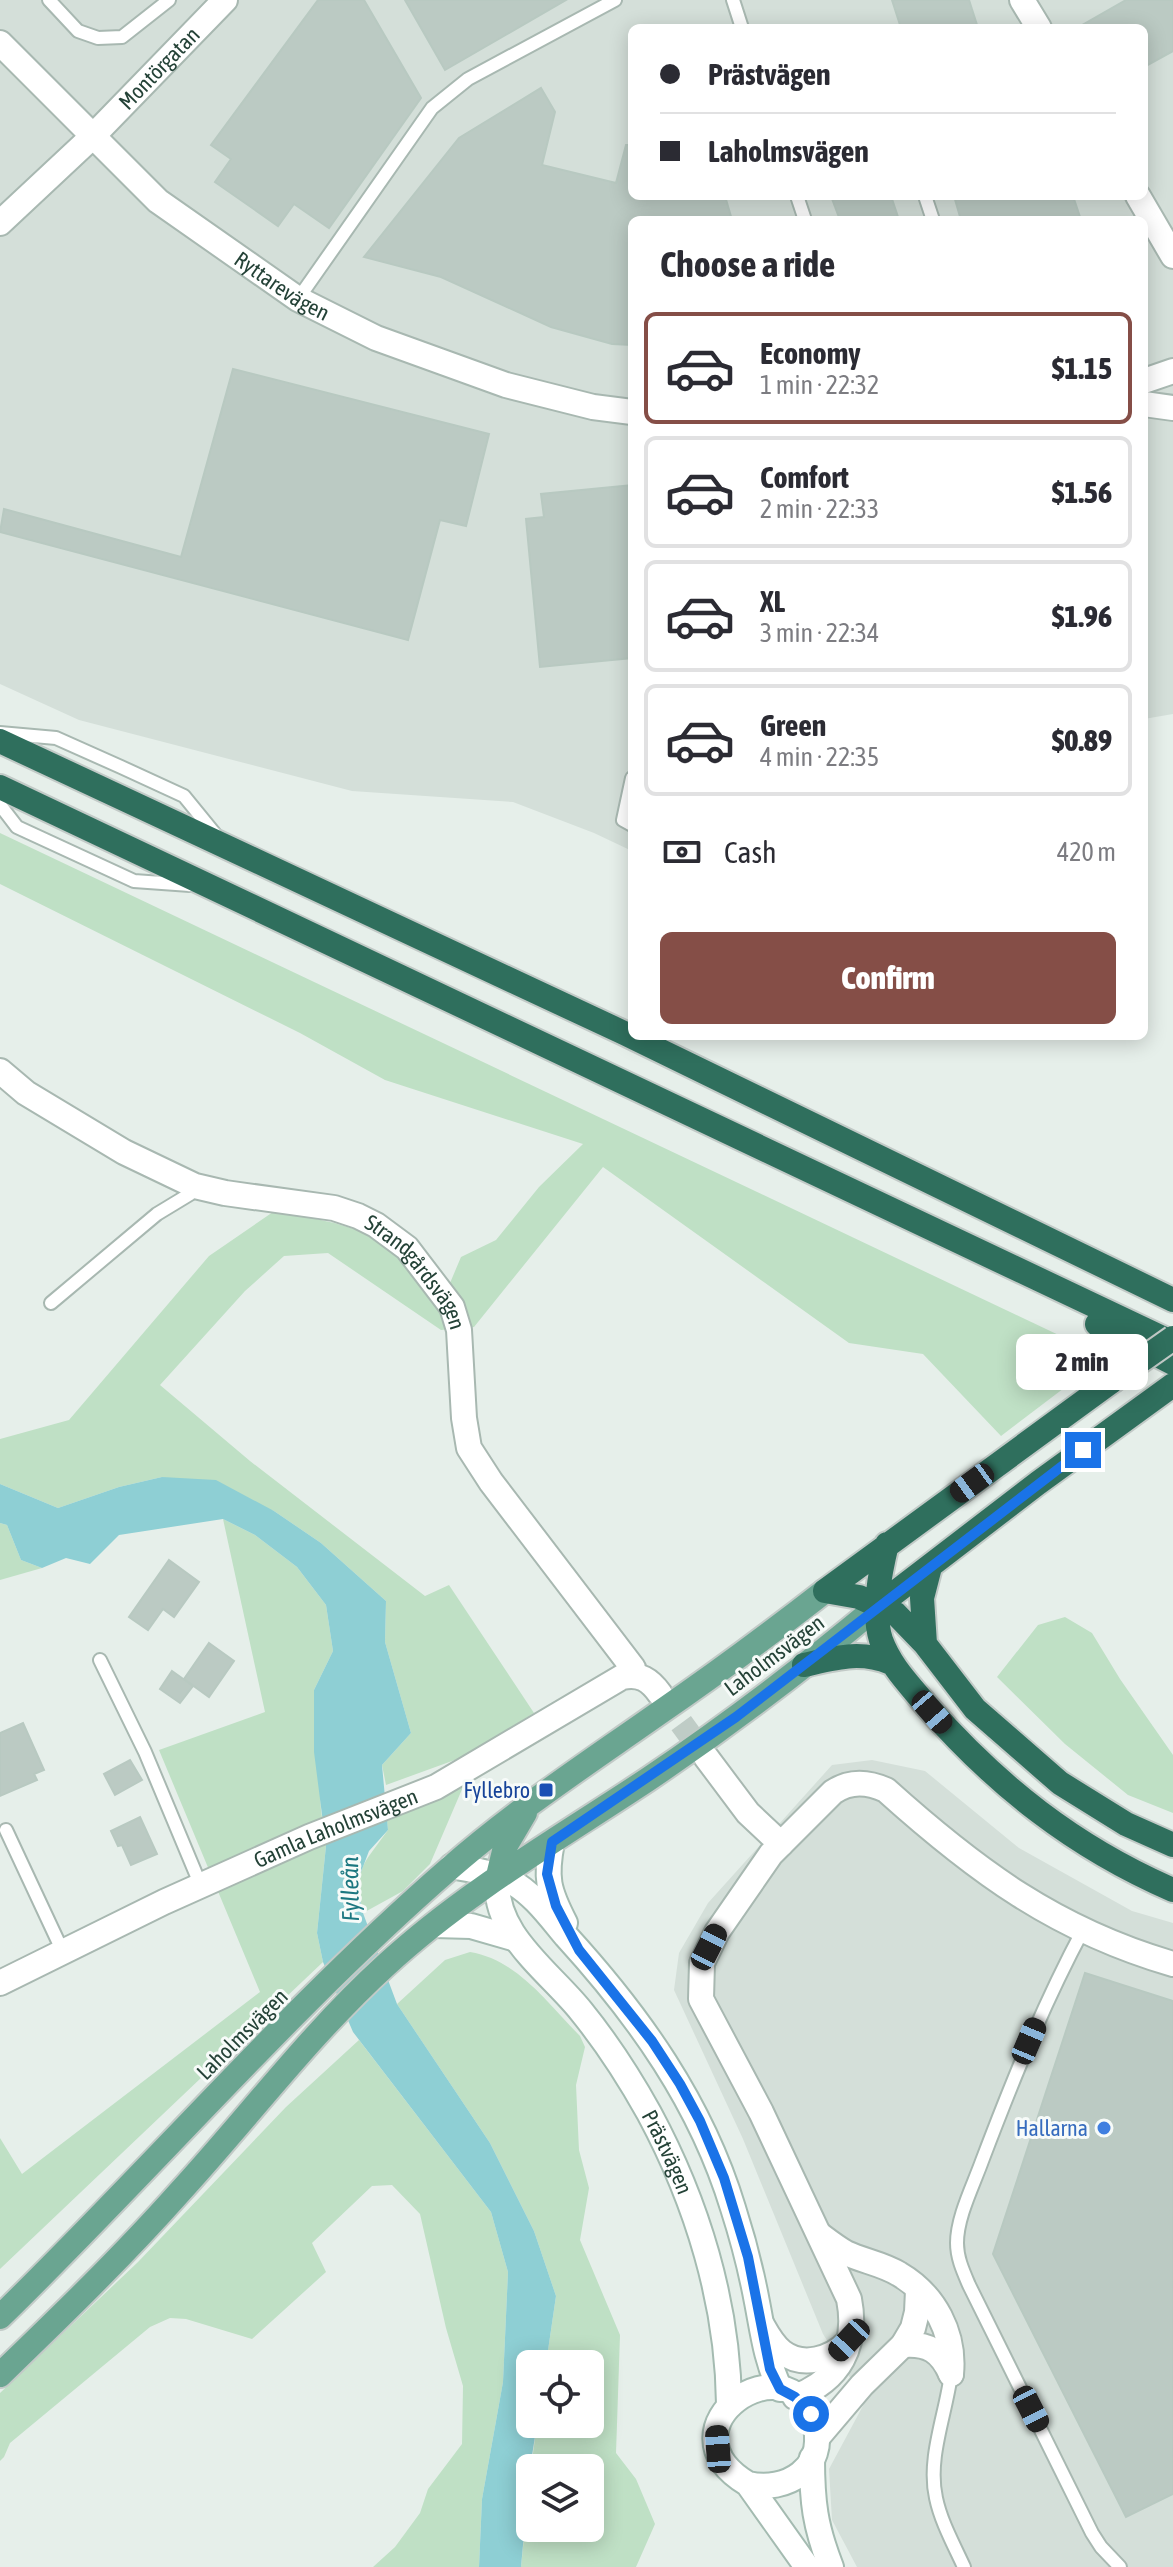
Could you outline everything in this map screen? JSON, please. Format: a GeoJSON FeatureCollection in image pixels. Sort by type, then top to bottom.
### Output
{"type":"FeatureCollection","features":[{"type":"Feature","properties":{"kind":"highway"},"geometry":{"type":"LineString","coordinates":[[0,741],[628,1035]]}},
{"type":"Feature","properties":{"kind":"highway"},"geometry":{"type":"LineString","coordinates":[[0,787],[1173,1340]]}},
{"type":"Feature","properties":{"kind":"highway"},"geometry":{"type":"LineString","coordinates":[[638,1040],[1173,1300]]}},
{"type":"Feature","properties":{"kind":"highway"},"geometry":{"type":"LineString","coordinates":[[960,1241],[988,1271],[1173,1363]]}},
{"type":"Feature","properties":{"kind":"highway","name":"Laholmsvägen"},"geometry":{"type":"LineString","coordinates":[[825,1591],[1112,1381],[1173,1340]]}},
{"type":"Feature","properties":{"kind":"highway","name":"Laholmsvägen"},"geometry":{"type":"LineString","coordinates":[[879,1605],[1173,1385]]}},
{"type":"Feature","properties":{"kind":"highway"},"geometry":{"type":"LineString","coordinates":[[887,1544],[878,1579],[877,1625],[891,1663],[953,1736],[990,1773],[1094,1851],[1173,1890]]}},
{"type":"Feature","properties":{"kind":"highway"},"geometry":{"type":"LineString","coordinates":[[925,1644],[922,1598],[930,1567]]}},
{"type":"Feature","properties":{"kind":"highway"},"geometry":{"type":"LineString","coordinates":[[825,1591],[859,1597],[905,1621],[975,1709],[1060,1783],[1126,1824],[1173,1845]]}},
{"type":"Feature","properties":{"kind":"highway"},"geometry":{"type":"LineString","coordinates":[[804,1665],[850,1655],[873,1657],[891,1663]]}},
{"type":"Feature","properties":{"kind":"main road","name":"Laholmsvägen"},"geometry":{"type":"LineString","coordinates":[[0,2317],[245,2066],[452,1866],[532,1800],[658,1714],[825,1591]]}},
{"type":"Feature","properties":{"kind":"main road","name":"Laholmsvägen"},"geometry":{"type":"LineString","coordinates":[[0,2375],[179,2194],[322,2029],[386,1965],[498,1876],[674,1761],[879,1605]]}},
{"type":"Feature","properties":{"kind":"main road","name":"Laholmsvägen"},"geometry":{"type":"LineString","coordinates":[[498,1876],[505,1847],[532,1800]]}},
{"type":"Feature","properties":{"kind":"street","name":"Montörgatan"},"geometry":{"type":"LineString","coordinates":[[0,223],[93,136],[225,0]]}},
{"type":"Feature","properties":{"kind":"street"},"geometry":{"type":"LineString","coordinates":[[1022,0],[1037,24]]}},
{"type":"Feature","properties":{"kind":"street","name":"Ryttarevägen"},"geometry":{"type":"LineString","coordinates":[[0,43],[158,201],[298,299],[376,338],[506,385],[593,407],[628,411]]}},
{"type":"Feature","properties":{"kind":"street"},"geometry":{"type":"LineString","coordinates":[[1140,200],[1173,256]]}},
{"type":"Feature","properties":{"kind":"street"},"geometry":{"type":"LineString","coordinates":[[1148,380],[1173,371]]}},
{"type":"Feature","properties":{"kind":"street"},"geometry":{"type":"LineString","coordinates":[[1148,405],[1173,408]]}},
{"type":"Feature","properties":{"kind":"street","name":"Strandgårdsvägen"},"geometry":{"type":"LineString","coordinates":[[0,1071],[26,1093],[124,1152],[195,1186],[334,1208],[376,1225],[407,1248],[452,1307],[459,1330],[464,1418],[469,1448],[491,1482],[633,1668],[633,1675]]}},
{"type":"Feature","properties":{"kind":"street"},"geometry":{"type":"LineString","coordinates":[[633,1675],[643,1677],[660,1694]]}},
{"type":"Feature","properties":{"kind":"street","name":"Gamla Laholmsvägen"},"geometry":{"type":"LineString","coordinates":[[0,1983],[309,1837],[405,1800],[481,1762],[607,1684],[633,1675]]}},
{"type":"Feature","properties":{"kind":"street"},"geometry":{"type":"LineString","coordinates":[[706,1757],[748,1813],[781,1844]]}},
{"type":"Feature","properties":{"kind":"street"},"geometry":{"type":"LineString","coordinates":[[729,2404],[752,2389],[788,2393],[813,2390],[832,2376],[843,2361],[852,2325],[849,2299],[761,2112],[701,1999],[702,1963],[717,1932],[781,1844],[833,1792],[841,1787],[868,1783],[886,1790],[996,1882],[1035,1906],[1133,1952],[1173,1964]]}},
{"type":"Feature","properties":{"kind":"street","name":"Prästvägen"},"geometry":{"type":"LineString","coordinates":[[552,1842],[547,1874],[550,1888],[579,1950]]}},
{"type":"Feature","properties":{"kind":"street","name":"Prästvägen"},"geometry":{"type":"LineString","coordinates":[[452,1866],[509,1880],[530,1896],[579,1950],[652,2041],[680,2084],[700,2121],[733,2206],[748,2257],[765,2351],[788,2393],[811,2414],[814,2448],[812,2502],[818,2534],[831,2567]]}},
{"type":"Feature","properties":{"kind":"street","name":"Prästvägen"},"geometry":{"type":"LineString","coordinates":[[498,1876],[498,1902],[516,1939],[603,2040],[627,2074],[670,2155],[690,2202],[719,2301],[727,2348],[729,2404],[721,2417],[717,2433],[718,2449],[729,2470],[748,2484],[807,2567]]}},
{"type":"Feature","properties":{"kind":"street"},"geometry":{"type":"LineString","coordinates":[[434,1925],[471,1926],[516,1939]]}},
{"type":"Feature","properties":{"kind":"street"},"geometry":{"type":"LineString","coordinates":[[815,2231],[844,2252],[899,2273],[930,2301],[946,2328],[951,2345],[951,2374]]}},
{"type":"Feature","properties":{"kind":"street"},"geometry":{"type":"LineString","coordinates":[[849,2299],[863,2279],[889,2269]]}},
{"type":"Feature","properties":{"kind":"street"},"geometry":{"type":"LineString","coordinates":[[748,2484],[778,2486],[792,2481],[804,2471],[814,2448],[862,2385],[903,2345],[913,2328],[918,2290]]}},
{"type":"Feature","properties":{"kind":"street"},"geometry":{"type":"LineString","coordinates":[[762,2325],[783,2354],[805,2359],[821,2359],[836,2354],[849,2340]]}},
{"type":"Feature","properties":{"kind":"street"},"geometry":{"type":"LineString","coordinates":[[903,2345],[926,2346],[937,2351],[951,2374]]}},
{"type":"Feature","properties":{"kind":"lane"},"geometry":{"type":"LineString","coordinates":[[49,0],[78,31],[98,38],[122,37],[169,0]]}},
{"type":"Feature","properties":{"kind":"lane"},"geometry":{"type":"LineString","coordinates":[[298,299],[432,108],[468,79],[615,0]]}},
{"type":"Feature","properties":{"kind":"lane"},"geometry":{"type":"LineString","coordinates":[[733,0],[741,24]]}},
{"type":"Feature","properties":{"kind":"lane"},"geometry":{"type":"LineString","coordinates":[[0,733],[56,738],[184,796],[224,846]]}},
{"type":"Feature","properties":{"kind":"lane"},"geometry":{"type":"LineString","coordinates":[[628,797],[623,820],[628,823]]}},
{"type":"Feature","properties":{"kind":"lane"},"geometry":{"type":"LineString","coordinates":[[0,805],[17,827],[134,881],[208,886]]}},
{"type":"Feature","properties":{"kind":"lane"},"geometry":{"type":"LineString","coordinates":[[51,1303],[157,1214],[190,1194],[195,1186]]}},
{"type":"Feature","properties":{"kind":"lane"},"geometry":{"type":"LineString","coordinates":[[100,1660],[145,1752],[201,1886]]}},
{"type":"Feature","properties":{"kind":"lane"},"geometry":{"type":"LineString","coordinates":[[6,1830],[63,1952]]}},
{"type":"Feature","properties":{"kind":"lane"},"geometry":{"type":"LineString","coordinates":[[1083,1930],[1036,2024],[1012,2082],[975,2179],[957,2243],[969,2285],[1078,2504],[1101,2547],[1120,2567]]}},
{"type":"Feature","properties":{"kind":"lane"},"geometry":{"type":"LineString","coordinates":[[951,2374],[934,2478],[940,2514],[964,2567]]}},
{"type":"Feature","properties":{"kind":"shaded area"},"geometry":{"type":"Polygon","coordinates":[[[0,0],[1173,0],[1173,714],[1148,718],[1148,216],[628,216],[628,849],[513,802],[352,791],[79,720],[0,684],[0,0]]]}},
{"type":"Feature","properties":{"kind":"shaded area"},"geometry":{"type":"Polygon","coordinates":[[[872,1760],[925,1771],[1019,1848],[1132,1911],[1173,1923],[1173,2567],[857,2567],[832,2520],[829,2469],[865,2402],[823,2334],[743,2139],[674,1990],[679,1953],[708,1903],[832,1765],[872,1760]]]}},
{"type":"Feature","properties":{"kind":"green space"},"geometry":{"type":"Polygon","coordinates":[[[0,833],[1105,1357],[1001,1436],[923,1354],[849,1343],[603,1167],[474,1327],[441,1330],[328,1253],[284,1256],[245,1291],[160,1385],[250,1461],[425,1596],[449,1585],[534,1713],[463,1757],[386,1785],[382,1765],[411,1733],[385,1642],[386,1601],[321,1543],[274,1511],[162,1477],[119,1487],[58,1508],[0,1484],[0,1439],[69,1420],[209,1256],[273,1212],[342,1225],[374,1237],[413,1268],[439,1309],[461,1257],[496,1240],[539,1187],[583,1144],[385,1080],[300,1033],[0,884],[0,833]]]}},
{"type":"Feature","properties":{"kind":"green space"},"geometry":{"type":"Polygon","coordinates":[[[223,1519],[255,1535],[297,1567],[326,1605],[333,1651],[314,1690],[326,1846],[317,1933],[323,1962],[0,2269],[0,2138],[22,2174],[260,1992],[159,1750],[265,1712],[223,1519]]]}},
{"type":"Feature","properties":{"kind":"green space"},"geometry":{"type":"Polygon","coordinates":[[[0,1523],[7,1525],[21,1560],[42,1568],[0,1580],[0,1523]]]}},
{"type":"Feature","properties":{"kind":"green space"},"geometry":{"type":"Polygon","coordinates":[[[1065,1617],[1092,1633],[1173,1755],[1173,1813],[1128,1795],[1065,1744],[997,1677],[1038,1625],[1065,1617]]]}},
{"type":"Feature","properties":{"kind":"green space"},"geometry":{"type":"Polygon","coordinates":[[[463,1787],[430,1864],[403,1891],[363,1913],[360,1876],[367,1859],[388,1830],[387,1821],[463,1787]]]}},
{"type":"Feature","properties":{"kind":"green space"},"geometry":{"type":"Polygon","coordinates":[[[470,1952],[503,1964],[543,1997],[580,2036],[585,2047],[576,2085],[579,2150],[589,2188],[580,2240],[620,2335],[616,2453],[636,2479],[655,2524],[636,2567],[521,2567],[524,2542],[604,2542],[604,2454],[533,2454],[535,2438],[604,2438],[604,2350],[548,2350],[556,2296],[534,2231],[490,2143],[397,2004],[445,1960],[470,1952]]]}},
{"type":"Feature","properties":{"kind":"green space"},"geometry":{"type":"Polygon","coordinates":[[[359,2040],[491,2212],[508,2272],[503,2382],[482,2499],[479,2567],[373,2567],[395,2547],[420,2513],[428,2489],[462,2444],[463,2386],[446,2328],[420,2214],[392,2185],[372,2186],[312,2243],[326,2272],[252,2339],[186,2319],[170,2318],[150,2327],[10,2443],[0,2461],[0,2393],[138,2262],[286,2107],[359,2040]]]}},
{"type":"Feature","properties":{"kind":"water","name":"Fylleån"},"geometry":{"type":"Polygon","coordinates":[[[162,1477],[216,1480],[274,1511],[321,1543],[386,1601],[385,1642],[411,1733],[382,1765],[388,1830],[369,1851],[361,1872],[358,1891],[363,1913],[397,2004],[490,2143],[534,2231],[556,2296],[548,2350],[516,2350],[516,2438],[535,2438],[532,2454],[516,2454],[516,2542],[523,2542],[521,2567],[479,2567],[482,2499],[503,2382],[508,2272],[491,2212],[353,2032],[323,1962],[317,1933],[326,1846],[314,1752],[314,1690],[333,1651],[326,1605],[297,1567],[255,1535],[223,1519],[119,1535],[90,1564],[66,1558],[42,1568],[21,1560],[7,1525],[0,1523],[0,1484],[58,1508],[119,1487],[162,1477]]]}},
{"type":"Feature","properties":{"kind":"building"},"geometry":{"type":"Polygon","coordinates":[[[318,0],[364,0],[421,98],[329,228],[294,204],[278,226],[215,182],[231,159],[211,145],[318,0]]]}},
{"type":"Feature","properties":{"kind":"building"},"geometry":{"type":"Polygon","coordinates":[[[405,0],[566,0],[445,70],[405,0]]]}},
{"type":"Feature","properties":{"kind":"building"},"geometry":{"type":"Polygon","coordinates":[[[892,0],[969,0],[977,24],[900,24],[892,0]]]}},
{"type":"Feature","properties":{"kind":"building"},"geometry":{"type":"Polygon","coordinates":[[[1126,0],[1173,0],[1173,51],[1148,65],[1148,24],[1084,24],[1126,0]]]}},
{"type":"Feature","properties":{"kind":"building"},"geometry":{"type":"Polygon","coordinates":[[[541,88],[555,112],[542,165],[616,183],[628,145],[628,200],[726,200],[731,216],[628,216],[628,345],[612,344],[551,327],[441,277],[364,257],[459,138],[541,88]]]}},
{"type":"Feature","properties":{"kind":"building"},"geometry":{"type":"Polygon","coordinates":[[[832,200],[892,200],[898,216],[838,216],[832,200]]]}},
{"type":"Feature","properties":{"kind":"building"},"geometry":{"type":"Polygon","coordinates":[[[955,200],[1074,200],[1080,216],[960,216],[955,200]]]}},
{"type":"Feature","properties":{"kind":"building"},"geometry":{"type":"Polygon","coordinates":[[[233,369],[489,434],[466,526],[440,520],[408,640],[0,532],[4,509],[181,557],[233,369]]]}},
{"type":"Feature","properties":{"kind":"building"},"geometry":{"type":"Polygon","coordinates":[[[628,485],[628,658],[540,667],[526,519],[544,517],[541,494],[628,485]]]}},
{"type":"Feature","properties":{"kind":"building"},"geometry":{"type":"Polygon","coordinates":[[[169,1560],[199,1582],[174,1617],[163,1609],[148,1630],[129,1617],[169,1560]]]}},
{"type":"Feature","properties":{"kind":"building"},"geometry":{"type":"Polygon","coordinates":[[[209,1643],[234,1661],[209,1697],[184,1679],[209,1643]]]}},
{"type":"Feature","properties":{"kind":"building"},"geometry":{"type":"Polygon","coordinates":[[[172,1671],[193,1686],[180,1703],[160,1689],[172,1671]]]}},
{"type":"Feature","properties":{"kind":"building"},"geometry":{"type":"Polygon","coordinates":[[[23,1723],[44,1770],[34,1774],[37,1780],[0,1796],[0,1733],[23,1723]]]}},
{"type":"Feature","properties":{"kind":"building"},"geometry":{"type":"Polygon","coordinates":[[[130,1760],[142,1780],[115,1795],[104,1774],[130,1760]]]}},
{"type":"Feature","properties":{"kind":"building"},"geometry":{"type":"Polygon","coordinates":[[[140,1817],[157,1854],[131,1865],[111,1831],[140,1817]]]}},
{"type":"Feature","properties":{"kind":"building","name":"Hallarna"},"geometry":{"type":"Polygon","coordinates":[[[1085,1973],[1173,2001],[1173,2494],[1126,2517],[993,2254],[1085,1973]]]}},
{"type":"Feature","properties":{"kind":"tunnel"},"geometry":{"type":"LineString","coordinates":[[660,1694],[706,1757]]}},
{"type":"Feature","properties":{"kind":"place","name":"Fyllebro"},"geometry":{"type":"Point","coordinates":[546,1790]}},
{"type":"Feature","properties":{"kind":"place","name":"Hallarna"},"geometry":{"type":"Point","coordinates":[1104,2128]}},
{"type":"Feature","properties":{"kind":"route"},"geometry":{"type":"LineString","coordinates":[[811,2414],[795,2397],[780,2389],[770,2369],[748,2257],[724,2178],[700,2121],[652,2041],[579,1950],[556,1906],[547,1874],[552,1842],[736,1717],[1083,1450]]}}]}
